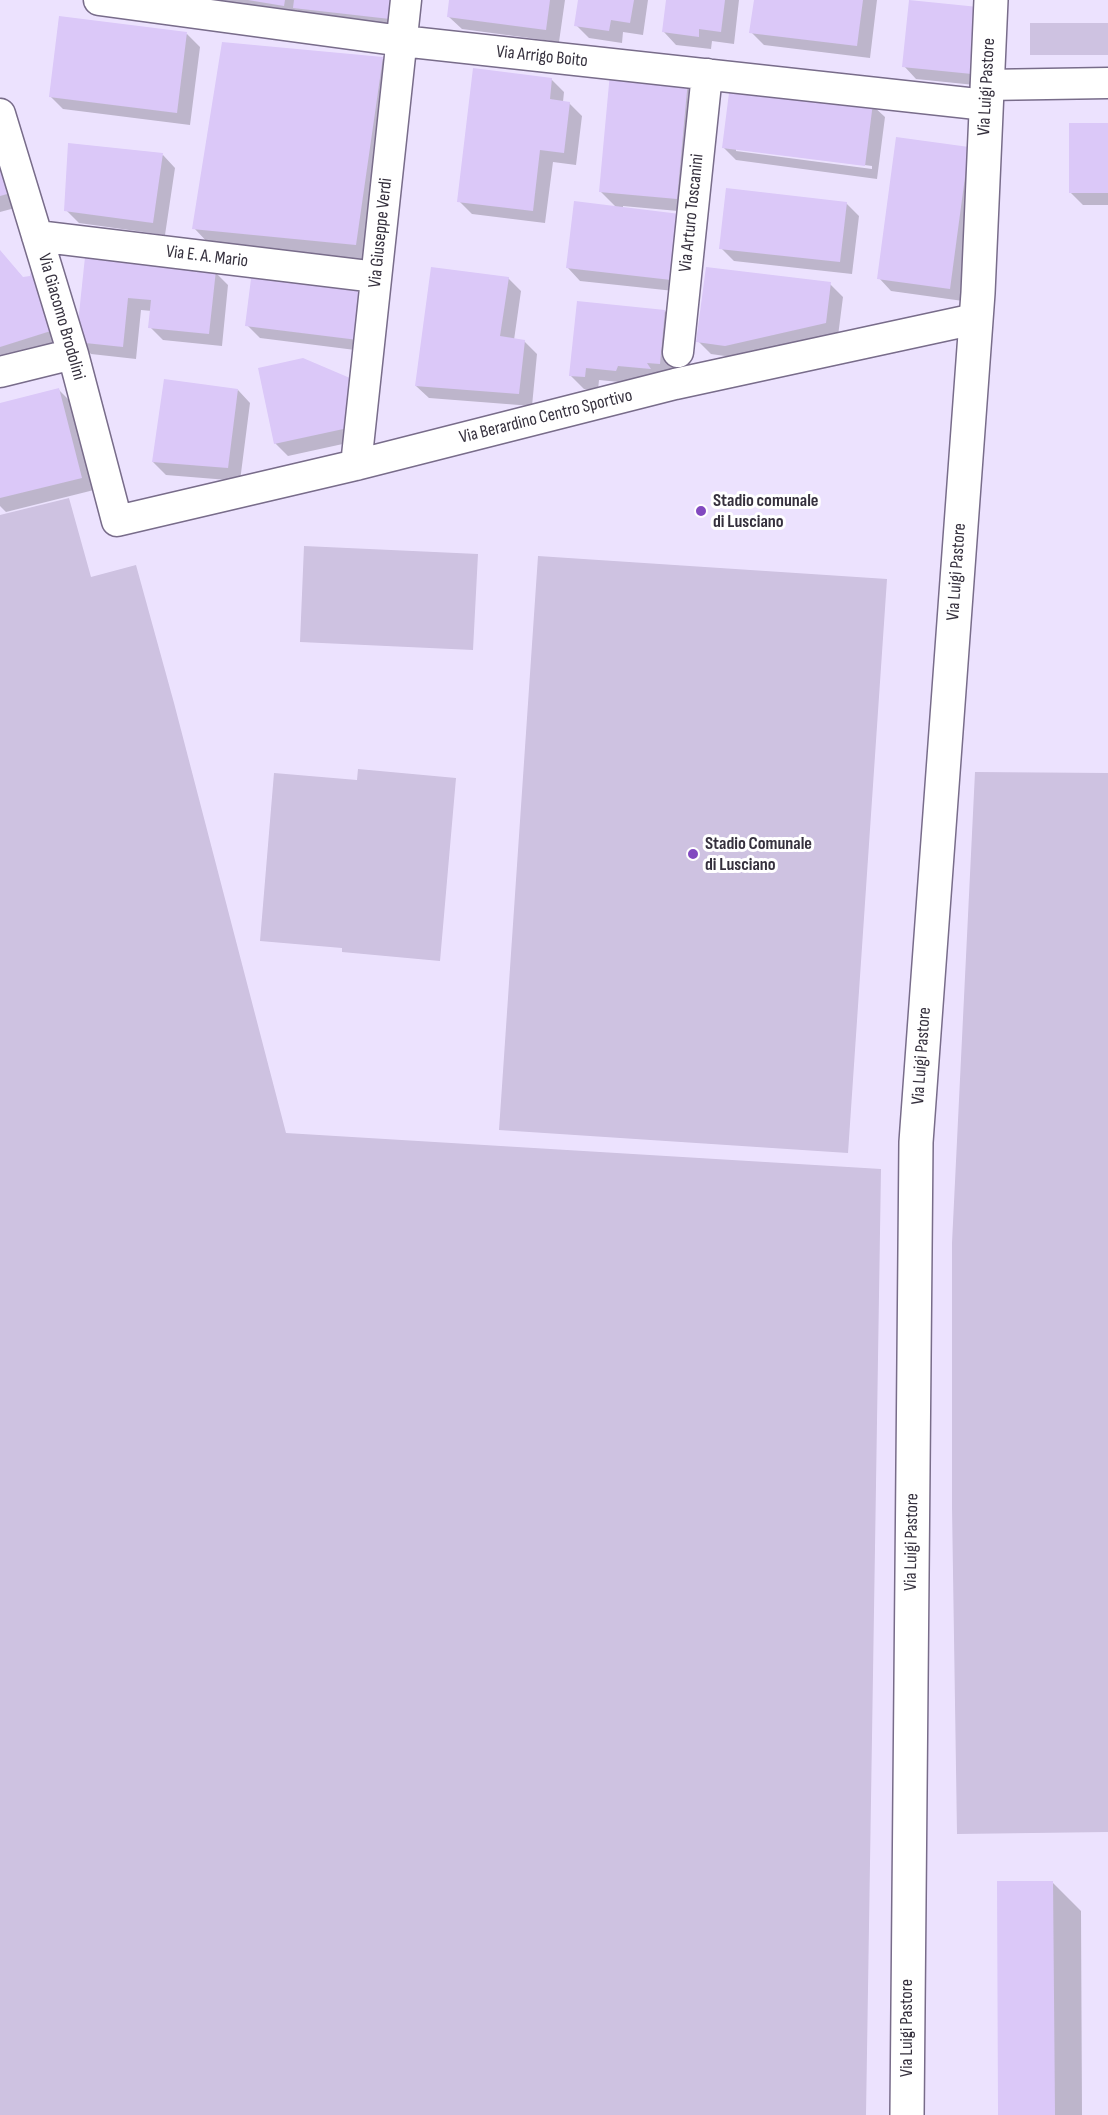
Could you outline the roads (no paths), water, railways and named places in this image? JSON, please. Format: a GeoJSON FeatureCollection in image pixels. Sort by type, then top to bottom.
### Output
{"type":"FeatureCollection","features":[{"type":"Feature","properties":{"kind":"street","name":"Via Arrigo Boito"},"geometry":{"type":"LineString","coordinates":[[99,0],[402,41],[707,74],[986,95],[1108,83]]}},
{"type":"Feature","properties":{"kind":"street","name":"Via Giuseppe Verdi"},"geometry":{"type":"LineString","coordinates":[[356,465],[406,0]]}},
{"type":"Feature","properties":{"kind":"street","name":"Via Luigi Pastore"},"geometry":{"type":"LineString","coordinates":[[907,2115],[916,1142],[975,319],[992,0]]}},
{"type":"Feature","properties":{"kind":"street","name":"Via Arturo Toscanini"},"geometry":{"type":"LineString","coordinates":[[678,351],[707,74]]}},
{"type":"Feature","properties":{"kind":"street","name":"Via Giacomo Brodolini"},"geometry":{"type":"LineString","coordinates":[[0,114],[73,354],[117,521]]}},
{"type":"Feature","properties":{"kind":"street","name":"Via E. A. Mario"},"geometry":{"type":"LineString","coordinates":[[37,236],[376,277]]}},
{"type":"Feature","properties":{"kind":"street","name":"Via Berardino Centro Sportivo"},"geometry":{"type":"LineString","coordinates":[[117,521],[356,465],[675,384],[975,319]]}},
{"type":"Feature","properties":{"kind":"street"},"geometry":{"type":"LineString","coordinates":[[0,372],[73,354]]}},
{"type":"Feature","properties":{"kind":"place","name":"Stadio comunale di Lusciano"},"geometry":{"type":"Point","coordinates":[701,511]}},
{"type":"Feature","properties":{"kind":"place","name":"Stadio Comunale di Lusciano"},"geometry":{"type":"Point","coordinates":[693,854]}}]}
